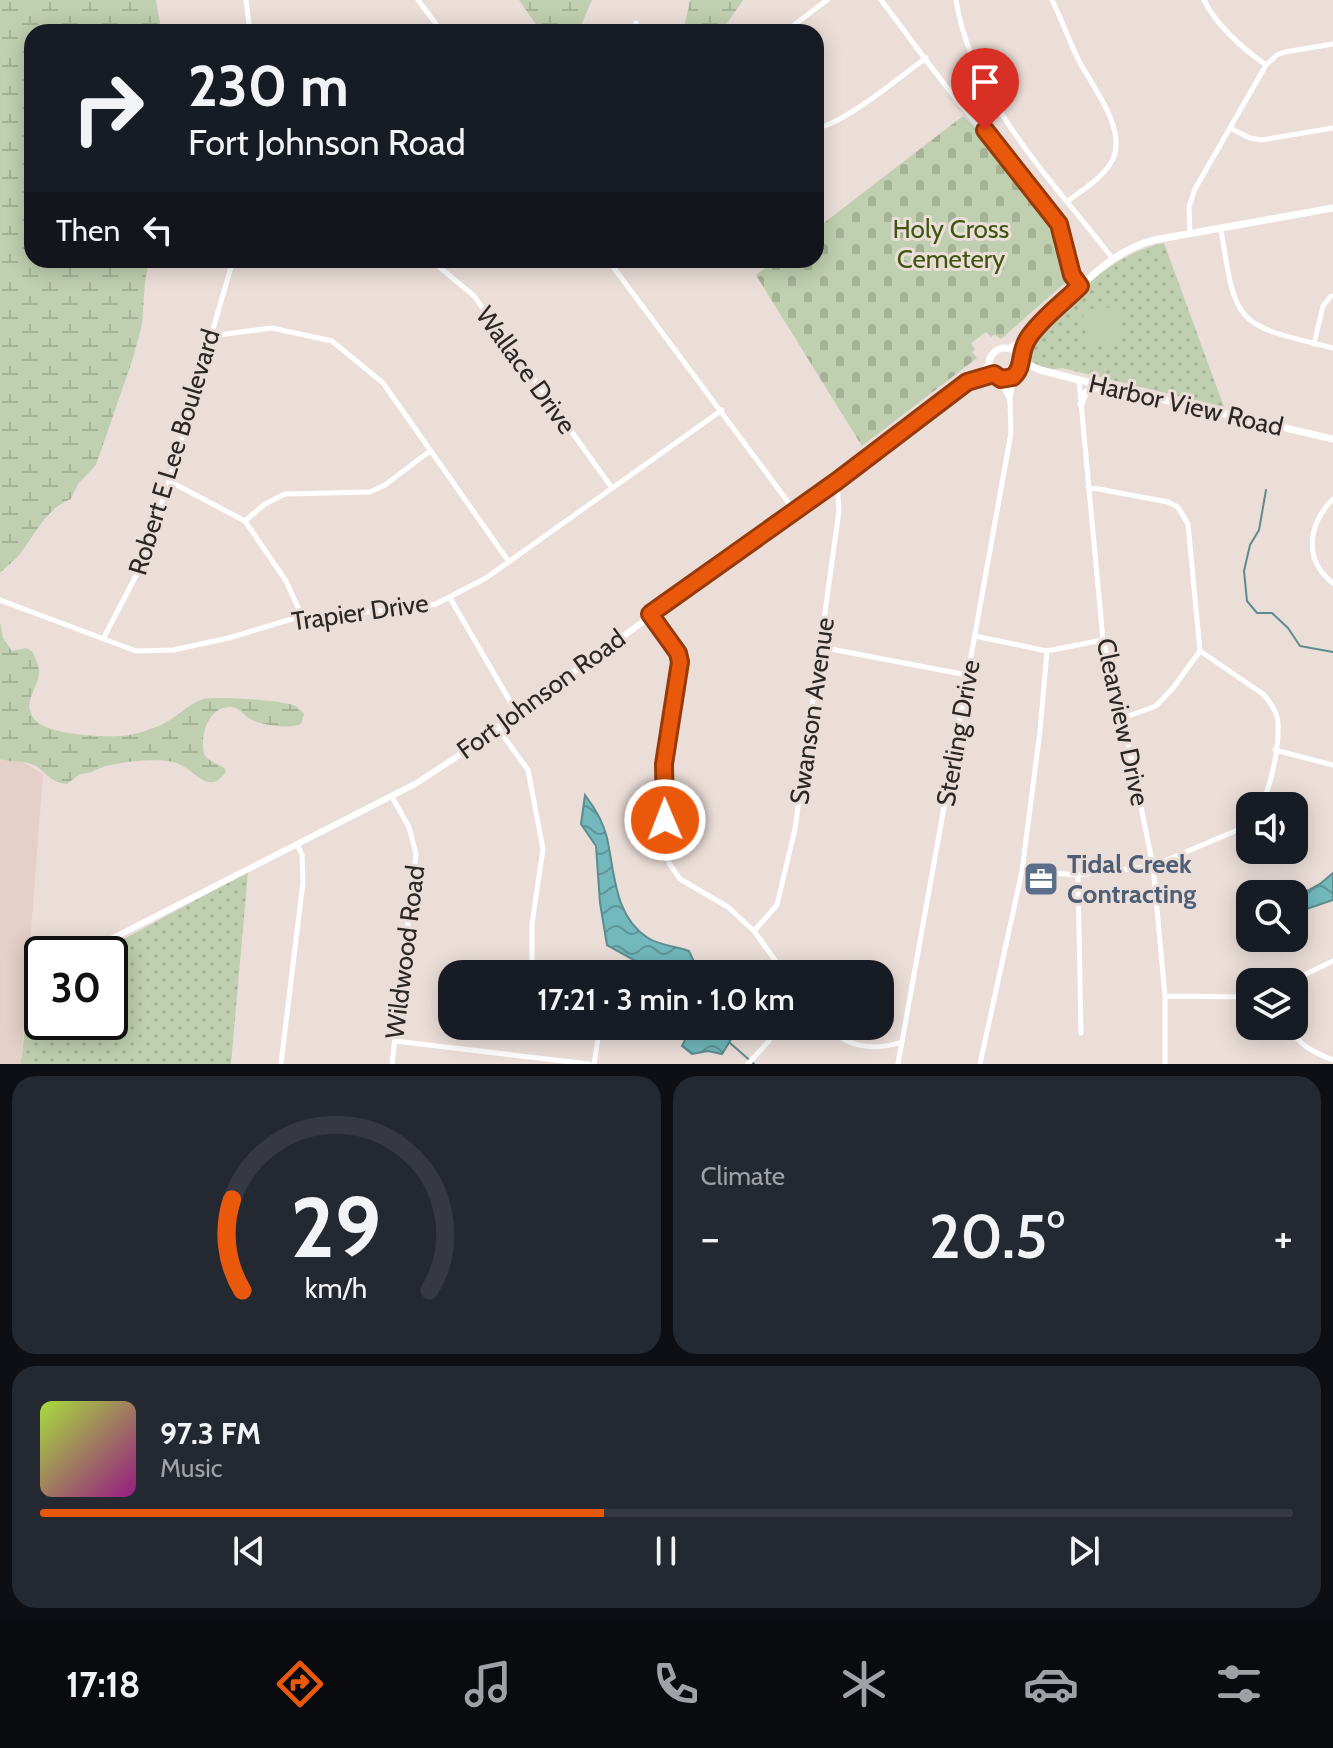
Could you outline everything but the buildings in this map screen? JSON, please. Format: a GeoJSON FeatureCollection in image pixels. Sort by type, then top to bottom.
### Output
{"type":"FeatureCollection","features":[{"type":"Feature","properties":{"kind":"main road"},"geometry":{"type":"LineString","coordinates":[[1030,335],[1016,376],[997,377],[989,365],[995,351],[1010,348],[1030,335],[1113,259],[1144,243],[1333,208]]}},
{"type":"Feature","properties":{"kind":"main road"},"geometry":{"type":"LineString","coordinates":[[1010,348],[1020,359]]}},
{"type":"Feature","properties":{"kind":"main road","name":"Harbor View Road"},"geometry":{"type":"LineString","coordinates":[[1020,359],[1040,370]]}},
{"type":"Feature","properties":{"kind":"main road","name":"Harbor View Road"},"geometry":{"type":"LineString","coordinates":[[1016,376],[1027,370],[1040,370],[1333,439]]}},
{"type":"Feature","properties":{"kind":"main road"},"geometry":{"type":"LineString","coordinates":[[1081,404],[1085,393],[1101,385]]}},
{"type":"Feature","properties":{"kind":"street"},"geometry":{"type":"LineString","coordinates":[[246,0],[249,24]]}},
{"type":"Feature","properties":{"kind":"street"},"geometry":{"type":"LineString","coordinates":[[418,0],[436,24]]}},
{"type":"Feature","properties":{"kind":"street"},"geometry":{"type":"LineString","coordinates":[[795,24],[827,0]]}},
{"type":"Feature","properties":{"kind":"street"},"geometry":{"type":"LineString","coordinates":[[881,0],[1050,209],[1064,236],[1072,275],[1080,286]]}},
{"type":"Feature","properties":{"kind":"street"},"geometry":{"type":"LineString","coordinates":[[956,0],[967,50],[988,93],[1010,127],[1113,259]]}},
{"type":"Feature","properties":{"kind":"street"},"geometry":{"type":"LineString","coordinates":[[1052,0],[1078,58],[1106,108],[1116,142],[1113,158],[1104,173],[1068,201]]}},
{"type":"Feature","properties":{"kind":"street"},"geometry":{"type":"LineString","coordinates":[[1204,0],[1208,10],[1239,43],[1266,65]]}},
{"type":"Feature","properties":{"kind":"street"},"geometry":{"type":"LineString","coordinates":[[1190,234],[1189,207],[1193,195],[1266,65],[1285,52],[1333,44]]}},
{"type":"Feature","properties":{"kind":"street"},"geometry":{"type":"LineString","coordinates":[[824,127],[926,58]]}},
{"type":"Feature","properties":{"kind":"street"},"geometry":{"type":"LineString","coordinates":[[1232,129],[1261,140],[1333,128]]}},
{"type":"Feature","properties":{"kind":"street"},"geometry":{"type":"LineString","coordinates":[[1221,229],[1234,301],[1253,325],[1265,331],[1333,348]]}},
{"type":"Feature","properties":{"kind":"street","name":"Robert E Lee Boulevard"},"geometry":{"type":"LineString","coordinates":[[103,639],[138,572],[169,481],[231,268]]}},
{"type":"Feature","properties":{"kind":"street","name":"Wallace Drive"},"geometry":{"type":"LineString","coordinates":[[441,268],[474,296],[612,488]]}},
{"type":"Feature","properties":{"kind":"street"},"geometry":{"type":"LineString","coordinates":[[614,268],[794,510]]}},
{"type":"Feature","properties":{"kind":"street"},"geometry":{"type":"LineString","coordinates":[[1314,344],[1323,306],[1331,296]]}},
{"type":"Feature","properties":{"kind":"street"},"geometry":{"type":"LineString","coordinates":[[211,336],[272,328],[332,341],[383,383],[509,562]]}},
{"type":"Feature","properties":{"kind":"street","name":"Fort Johnson Road"},"geometry":{"type":"LineString","coordinates":[[117,936],[392,797],[456,757],[837,481],[989,365]]}},
{"type":"Feature","properties":{"kind":"street","name":"Sterling Drive"},"geometry":{"type":"LineString","coordinates":[[898,1064],[1011,433],[1010,401],[1016,376]]}},
{"type":"Feature","properties":{"kind":"street","name":"Fort Johnson Road"},"geometry":{"type":"LineString","coordinates":[[967,382],[997,377]]}},
{"type":"Feature","properties":{"kind":"street","name":"Sterling Drive"},"geometry":{"type":"LineString","coordinates":[[997,377],[1010,401]]}},
{"type":"Feature","properties":{"kind":"street","name":"Clearview Drive"},"geometry":{"type":"LineString","coordinates":[[1079,380],[1103,640],[1123,718],[1153,866],[1165,996],[1166,1064]]}},
{"type":"Feature","properties":{"kind":"street","name":"Trapier Drive"},"geometry":{"type":"LineString","coordinates":[[0,600],[136,651],[173,650],[229,638],[302,616],[410,609],[450,598],[509,562],[722,410]]}},
{"type":"Feature","properties":{"kind":"street"},"geometry":{"type":"LineString","coordinates":[[245,521],[265,504],[285,494],[370,492],[385,485],[430,451]]}},
{"type":"Feature","properties":{"kind":"street"},"geometry":{"type":"LineString","coordinates":[[169,481],[245,521],[286,581],[302,616]]}},
{"type":"Feature","properties":{"kind":"street","name":"Swanson Avenue"},"geometry":{"type":"LineString","coordinates":[[754,931],[777,905],[791,844],[840,504],[837,481]]}},
{"type":"Feature","properties":{"kind":"street"},"geometry":{"type":"LineString","coordinates":[[1088,487],[1168,502],[1184,514],[1188,524],[1200,651],[1156,706],[1123,718]]}},
{"type":"Feature","properties":{"kind":"street"},"geometry":{"type":"LineString","coordinates":[[1333,499],[1321,511],[1313,529],[1311,549],[1318,567],[1333,583]]}},
{"type":"Feature","properties":{"kind":"street"},"geometry":{"type":"LineString","coordinates":[[450,598],[517,713]]}},
{"type":"Feature","properties":{"kind":"street"},"geometry":{"type":"LineString","coordinates":[[650,614],[678,653],[680,662],[664,764],[669,863],[680,879],[728,907],[754,931],[775,960]]}},
{"type":"Feature","properties":{"kind":"street"},"geometry":{"type":"LineString","coordinates":[[975,636],[1047,651],[1103,640]]}},
{"type":"Feature","properties":{"kind":"street"},"geometry":{"type":"LineString","coordinates":[[820,647],[967,675]]}},
{"type":"Feature","properties":{"kind":"street"},"geometry":{"type":"LineString","coordinates":[[980,1064],[1022,871],[1047,651]]}},
{"type":"Feature","properties":{"kind":"street"},"geometry":{"type":"LineString","coordinates":[[1200,651],[1253,686],[1270,702],[1279,720],[1268,792]]}},
{"type":"Feature","properties":{"kind":"street"},"geometry":{"type":"LineString","coordinates":[[497,727],[528,770],[543,849],[535,896],[532,960]]}},
{"type":"Feature","properties":{"kind":"street"},"geometry":{"type":"LineString","coordinates":[[1275,750],[1333,765]]}},
{"type":"Feature","properties":{"kind":"street","name":"Wildwood Road"},"geometry":{"type":"LineString","coordinates":[[392,797],[409,827],[416,854],[392,1064]]}},
{"type":"Feature","properties":{"kind":"street"},"geometry":{"type":"LineString","coordinates":[[1022,871],[1078,875],[1153,866],[1236,831]]}},
{"type":"Feature","properties":{"kind":"street"},"geometry":{"type":"LineString","coordinates":[[281,1064],[303,882],[302,855],[297,844]]}},
{"type":"Feature","properties":{"kind":"street"},"geometry":{"type":"LineString","coordinates":[[1078,875],[1081,1033]]}},
{"type":"Feature","properties":{"kind":"street"},"geometry":{"type":"LineString","coordinates":[[1308,973],[1333,961]]}},
{"type":"Feature","properties":{"kind":"street"},"geometry":{"type":"LineString","coordinates":[[1165,996],[1236,997]]}},
{"type":"Feature","properties":{"kind":"street"},"geometry":{"type":"LineString","coordinates":[[395,1041],[542,1062],[592,1064],[597,1040]]}},
{"type":"Feature","properties":{"kind":"street"},"geometry":{"type":"LineString","coordinates":[[748,1064],[769,1040]]}},
{"type":"Feature","properties":{"kind":"street"},"geometry":{"type":"LineString","coordinates":[[844,1040],[863,1046],[882,1047],[902,1042]]}},
{"type":"Feature","properties":{"kind":"street"},"geometry":{"type":"LineString","coordinates":[[1296,1040],[1333,1060]]}},
{"type":"Feature","properties":{"kind":"shaded area"},"geometry":{"type":"Polygon","coordinates":[[[0,748],[43,774],[31,936],[24,936],[21,1064],[0,1064],[0,748]]]}},
{"type":"Feature","properties":{"kind":"green space"},"geometry":{"type":"Polygon","coordinates":[[[0,0],[156,0],[160,24],[24,24],[24,268],[148,268],[142,325],[96,465],[78,484],[71,499],[49,514],[21,553],[0,573],[0,0]]]}},
{"type":"Feature","properties":{"kind":"green space"},"geometry":{"type":"Polygon","coordinates":[[[519,0],[592,0],[582,24],[536,24],[519,0]]]}},
{"type":"Feature","properties":{"kind":"green space"},"geometry":{"type":"Polygon","coordinates":[[[690,0],[743,0],[726,24],[685,24],[690,0]]]}},
{"type":"Feature","properties":{"kind":"green space","name":"Holy Cross Cemetery"},"geometry":{"type":"Polygon","coordinates":[[[963,116],[999,151],[1049,216],[1057,236],[1066,282],[1001,339],[994,334],[991,337],[986,332],[971,343],[975,349],[972,352],[977,358],[862,446],[756,275],[765,268],[824,268],[824,223],[963,116]]]}},
{"type":"Feature","properties":{"kind":"green space"},"geometry":{"type":"Polygon","coordinates":[[[1164,243],[1224,407],[1062,368],[1045,367],[1029,360],[1027,349],[1032,339],[1092,280],[1126,257],[1164,243]]]}},
{"type":"Feature","properties":{"kind":"green space"},"geometry":{"type":"Polygon","coordinates":[[[1117,309],[1120,337],[1117,341],[1087,345],[1085,310],[1117,309]]]}},
{"type":"Feature","properties":{"kind":"green space"},"geometry":{"type":"Polygon","coordinates":[[[0,622],[3,638],[12,651],[26,648],[32,651],[39,674],[29,708],[35,720],[51,729],[88,735],[130,735],[161,725],[197,702],[210,698],[250,699],[296,706],[304,714],[301,724],[270,725],[252,720],[234,707],[219,710],[207,724],[203,737],[206,756],[226,772],[213,782],[201,779],[181,765],[157,760],[110,765],[80,774],[67,784],[58,782],[34,765],[0,759],[0,622]]]}},
{"type":"Feature","properties":{"kind":"green space"},"geometry":{"type":"Polygon","coordinates":[[[248,872],[231,1064],[21,1064],[24,1036],[24,1040],[128,1040],[128,937],[248,872]]]}},
{"type":"Feature","properties":{"kind":"water"},"geometry":{"type":"Polygon","coordinates":[[[585,795],[603,826],[618,893],[628,918],[648,938],[689,951],[693,960],[634,960],[607,945],[596,846],[581,824],[585,795]]]}},
{"type":"Feature","properties":{"kind":"water"},"geometry":{"type":"Polygon","coordinates":[[[1333,873],[1333,900],[1308,909],[1308,890],[1333,873]]]}},
{"type":"Feature","properties":{"kind":"water"},"geometry":{"type":"Polygon","coordinates":[[[685,1040],[731,1040],[722,1054],[708,1051],[692,1054],[682,1046],[685,1040]]]}},
{"type":"Feature","properties":{"kind":"waterway"},"geometry":{"type":"LineString","coordinates":[[1266,490],[1259,530],[1250,545],[1244,571],[1247,601],[1257,613],[1272,613],[1288,628],[1300,646],[1333,652]]}},
{"type":"Feature","properties":{"kind":"waterway"},"geometry":{"type":"LineString","coordinates":[[730,1043],[754,1064]]}},
{"type":"Feature","properties":{"kind":"place","name":"Tidal Creek Contracting"},"geometry":{"type":"Point","coordinates":[1041,879]}},
{"type":"Feature","properties":{"kind":"route"},"geometry":{"type":"LineString","coordinates":[[665,820],[664,764],[680,662],[678,653],[650,614],[837,481],[967,382],[994,374],[1001,379],[1018,374],[1021,352],[1030,335],[1080,286],[1072,275],[1064,236],[1050,209],[985,130]]}}]}
